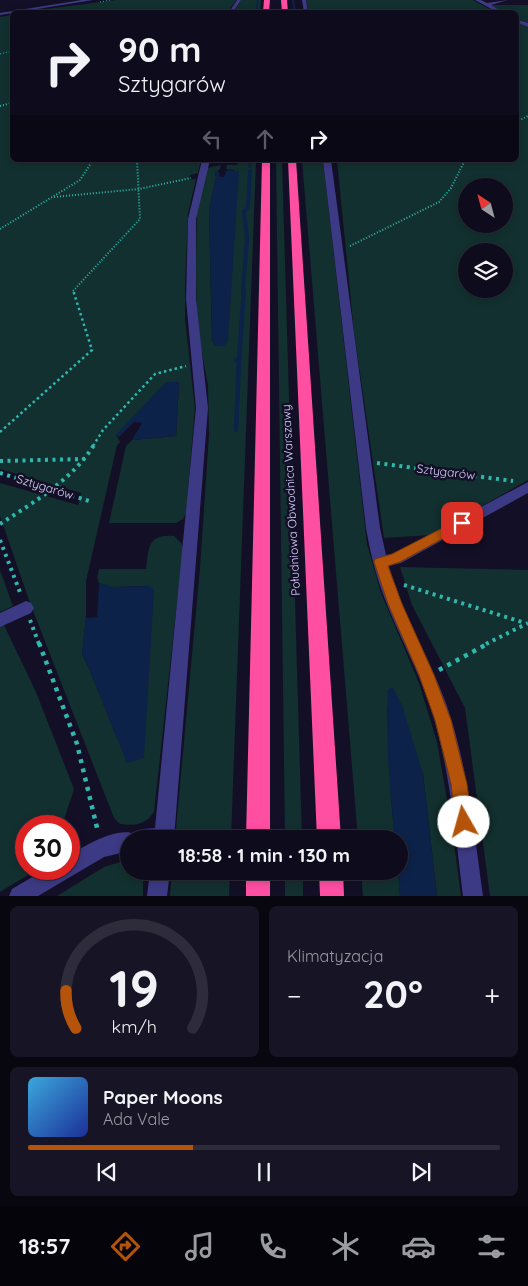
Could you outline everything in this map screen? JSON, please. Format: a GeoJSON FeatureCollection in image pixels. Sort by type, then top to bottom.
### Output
{"type":"FeatureCollection","features":[{"type":"Feature","properties":{"kind":"highway","name":"Południowa Obwodnica Warszawy"},"geometry":{"type":"LineString","coordinates":[[258,830],[266,162]]}},
{"type":"Feature","properties":{"kind":"highway","name":"Południowa Obwodnica Warszawy"},"geometry":{"type":"LineString","coordinates":[[292,162],[329,830]]}},
{"type":"Feature","properties":{"kind":"highway"},"geometry":{"type":"LineString","coordinates":[[258,880],[258,896]]}},
{"type":"Feature","properties":{"kind":"highway"},"geometry":{"type":"LineString","coordinates":[[331,880],[332,896]]}},
{"type":"Feature","properties":{"kind":"street"},"geometry":{"type":"LineString","coordinates":[[26,10],[91,0]]}},
{"type":"Feature","properties":{"kind":"street"},"geometry":{"type":"LineString","coordinates":[[477,0],[496,10]]}},
{"type":"Feature","properties":{"kind":"street"},"geometry":{"type":"LineString","coordinates":[[486,4],[506,0]]}},
{"type":"Feature","properties":{"kind":"street"},"geometry":{"type":"LineString","coordinates":[[165,830],[202,408],[191,299],[192,219],[206,162]]}},
{"type":"Feature","properties":{"kind":"street"},"geometry":{"type":"LineString","coordinates":[[327,162],[373,528],[385,579],[427,675],[443,720],[459,784],[473,896]]}},
{"type":"Feature","properties":{"kind":"street"},"geometry":{"type":"LineString","coordinates":[[380,562],[396,558],[523,484]]}},
{"type":"Feature","properties":{"kind":"street"},"geometry":{"type":"LineString","coordinates":[[0,620],[26,608]]}},
{"type":"Feature","properties":{"kind":"street"},"geometry":{"type":"LineString","coordinates":[[80,860],[101,848],[120,843]]}},
{"type":"Feature","properties":{"kind":"street"},"geometry":{"type":"LineString","coordinates":[[19,896],[46,880]]}},
{"type":"Feature","properties":{"kind":"street"},"geometry":{"type":"LineString","coordinates":[[158,896],[159,880]]}},
{"type":"Feature","properties":{"kind":"path"},"geometry":{"type":"LineString","coordinates":[[0,229],[80,180],[93,162]]}},
{"type":"Feature","properties":{"kind":"path"},"geometry":{"type":"LineString","coordinates":[[0,432],[92,350],[73,290],[140,219],[137,162]]}},
{"type":"Feature","properties":{"kind":"path"},"geometry":{"type":"LineString","coordinates":[[339,254],[365,236],[440,202],[456,181],[464,162]]}},
{"type":"Feature","properties":{"kind":"path"},"geometry":{"type":"LineString","coordinates":[[54,196],[139,189],[202,176]]}},
{"type":"Feature","properties":{"kind":"path"},"geometry":{"type":"LineString","coordinates":[[0,524],[51,490],[85,459],[103,430],[155,374],[198,363]]}},
{"type":"Feature","properties":{"kind":"path"},"geometry":{"type":"LineString","coordinates":[[0,461],[85,459]]}},
{"type":"Feature","properties":{"kind":"path","name":"Sztygarów"},"geometry":{"type":"LineString","coordinates":[[364,462],[523,484]]}},
{"type":"Feature","properties":{"kind":"path","name":"Sztygarów"},"geometry":{"type":"LineString","coordinates":[[0,473],[89,501]]}},
{"type":"Feature","properties":{"kind":"path"},"geometry":{"type":"LineString","coordinates":[[0,540],[77,744],[101,848]]}},
{"type":"Feature","properties":{"kind":"path"},"geometry":{"type":"LineString","coordinates":[[385,579],[526,623]]}},
{"type":"Feature","properties":{"kind":"path"},"geometry":{"type":"LineString","coordinates":[[427,675],[448,666],[526,623]]}},
{"type":"Feature","properties":{"kind":"green space"},"geometry":{"type":"Polygon","coordinates":[[[116,0],[236,0],[229,10],[38,10],[116,0]]]}},
{"type":"Feature","properties":{"kind":"green space"},"geometry":{"type":"Polygon","coordinates":[[[241,0],[261,0],[260,10],[235,10],[241,0]]]}},
{"type":"Feature","properties":{"kind":"green space"},"geometry":{"type":"Polygon","coordinates":[[[306,0],[473,0],[491,10],[308,10],[306,0]]]}},
{"type":"Feature","properties":{"kind":"green space"},"geometry":{"type":"Polygon","coordinates":[[[488,5],[528,5],[528,23],[519,19],[519,10],[499,10],[488,5]]]}},
{"type":"Feature","properties":{"kind":"green space"},"geometry":{"type":"Polygon","coordinates":[[[10,15],[10,162],[201,162],[198,173],[190,175],[189,180],[196,179],[188,213],[185,319],[195,408],[186,513],[183,519],[176,523],[109,523],[126,446],[132,440],[176,436],[179,382],[116,435],[120,442],[117,445],[86,581],[86,618],[82,654],[127,762],[150,586],[111,587],[99,583],[97,578],[99,569],[146,569],[151,544],[159,537],[174,536],[183,548],[154,812],[147,820],[135,825],[120,824],[114,818],[30,603],[0,516],[0,483],[78,505],[81,493],[0,469],[0,17],[10,15]]]}},
{"type":"Feature","properties":{"kind":"green space"},"geometry":{"type":"Polygon","coordinates":[[[519,23],[528,27],[528,480],[431,535],[384,538],[354,332],[337,162],[519,162],[519,23]]]}},
{"type":"Feature","properties":{"kind":"green space"},"geometry":{"type":"Polygon","coordinates":[[[238,162],[256,162],[231,830],[176,830],[200,568],[209,435],[208,385],[197,327],[197,212],[207,168],[221,165],[220,169],[215,172],[216,178],[209,210],[212,343],[234,170],[226,169],[227,165],[237,165],[238,162]]]}},
{"type":"Feature","properties":{"kind":"green space"},"geometry":{"type":"Polygon","coordinates":[[[276,162],[282,162],[302,830],[285,830],[276,162]]]}},
{"type":"Feature","properties":{"kind":"green space"},"geometry":{"type":"Polygon","coordinates":[[[302,162],[323,162],[367,544],[381,593],[419,683],[437,742],[452,828],[461,896],[437,896],[423,774],[387,707],[394,830],[357,830],[302,162]]]}},
{"type":"Feature","properties":{"kind":"green space"},"geometry":{"type":"Polygon","coordinates":[[[400,567],[528,570],[528,896],[490,896],[465,708],[412,605],[400,567]]]}},
{"type":"Feature","properties":{"kind":"green space"},"geometry":{"type":"Polygon","coordinates":[[[0,570],[13,606],[0,612],[0,570]]]}},
{"type":"Feature","properties":{"kind":"green space"},"geometry":{"type":"Polygon","coordinates":[[[3,623],[36,692],[74,789],[66,815],[15,815],[15,880],[20,880],[0,892],[0,625],[3,623]]]}},
{"type":"Feature","properties":{"kind":"green space"},"geometry":{"type":"Polygon","coordinates":[[[120,862],[120,880],[143,880],[143,896],[57,896],[104,867],[120,862]]]}},
{"type":"Feature","properties":{"kind":"green space"},"geometry":{"type":"Polygon","coordinates":[[[171,880],[230,880],[229,896],[170,896],[171,880]]]}},
{"type":"Feature","properties":{"kind":"green space"},"geometry":{"type":"Polygon","coordinates":[[[285,880],[303,880],[303,896],[285,896],[285,880]]]}},
{"type":"Feature","properties":{"kind":"green space"},"geometry":{"type":"Polygon","coordinates":[[[362,880],[399,880],[400,896],[363,896],[362,880]]]}},
{"type":"Feature","properties":{"kind":"water"},"geometry":{"type":"Polygon","coordinates":[[[218,170],[220,177],[224,177],[227,170],[239,171],[228,341],[224,346],[214,346],[212,337],[209,210],[216,178],[215,172],[218,170]]]}},
{"type":"Feature","properties":{"kind":"water"},"geometry":{"type":"Polygon","coordinates":[[[166,382],[179,382],[176,436],[132,440],[142,423],[134,422],[119,437],[116,435],[166,382]]]}},
{"type":"Feature","properties":{"kind":"water"},"geometry":{"type":"Polygon","coordinates":[[[99,583],[111,587],[150,586],[154,590],[144,758],[127,763],[82,654],[86,618],[97,617],[99,583]]]}},
{"type":"Feature","properties":{"kind":"water"},"geometry":{"type":"Polygon","coordinates":[[[393,687],[402,705],[423,774],[437,896],[400,896],[399,880],[408,880],[408,830],[394,830],[388,746],[388,690],[393,687]]]}},
{"type":"Feature","properties":{"kind":"waterway"},"geometry":{"type":"LineString","coordinates":[[256,10],[258,0]]}},
{"type":"Feature","properties":{"kind":"waterway"},"geometry":{"type":"LineString","coordinates":[[293,0],[295,10]]}},
{"type":"Feature","properties":{"kind":"waterway"},"geometry":{"type":"LineString","coordinates":[[250,162],[250,167]]}},
{"type":"Feature","properties":{"kind":"waterway"},"geometry":{"type":"LineString","coordinates":[[243,291],[247,238],[244,212],[248,207],[250,171]]}},
{"type":"Feature","properties":{"kind":"waterway"},"geometry":{"type":"LineString","coordinates":[[239,360],[244,290]]}},
{"type":"Feature","properties":{"kind":"waterway"},"geometry":{"type":"LineString","coordinates":[[236,430],[239,360]]}},
{"type":"Feature","properties":{"kind":"route"},"geometry":{"type":"LineString","coordinates":[[462,523],[396,558],[380,562],[395,604],[427,675],[443,720],[459,784],[464,822]]}}]}
